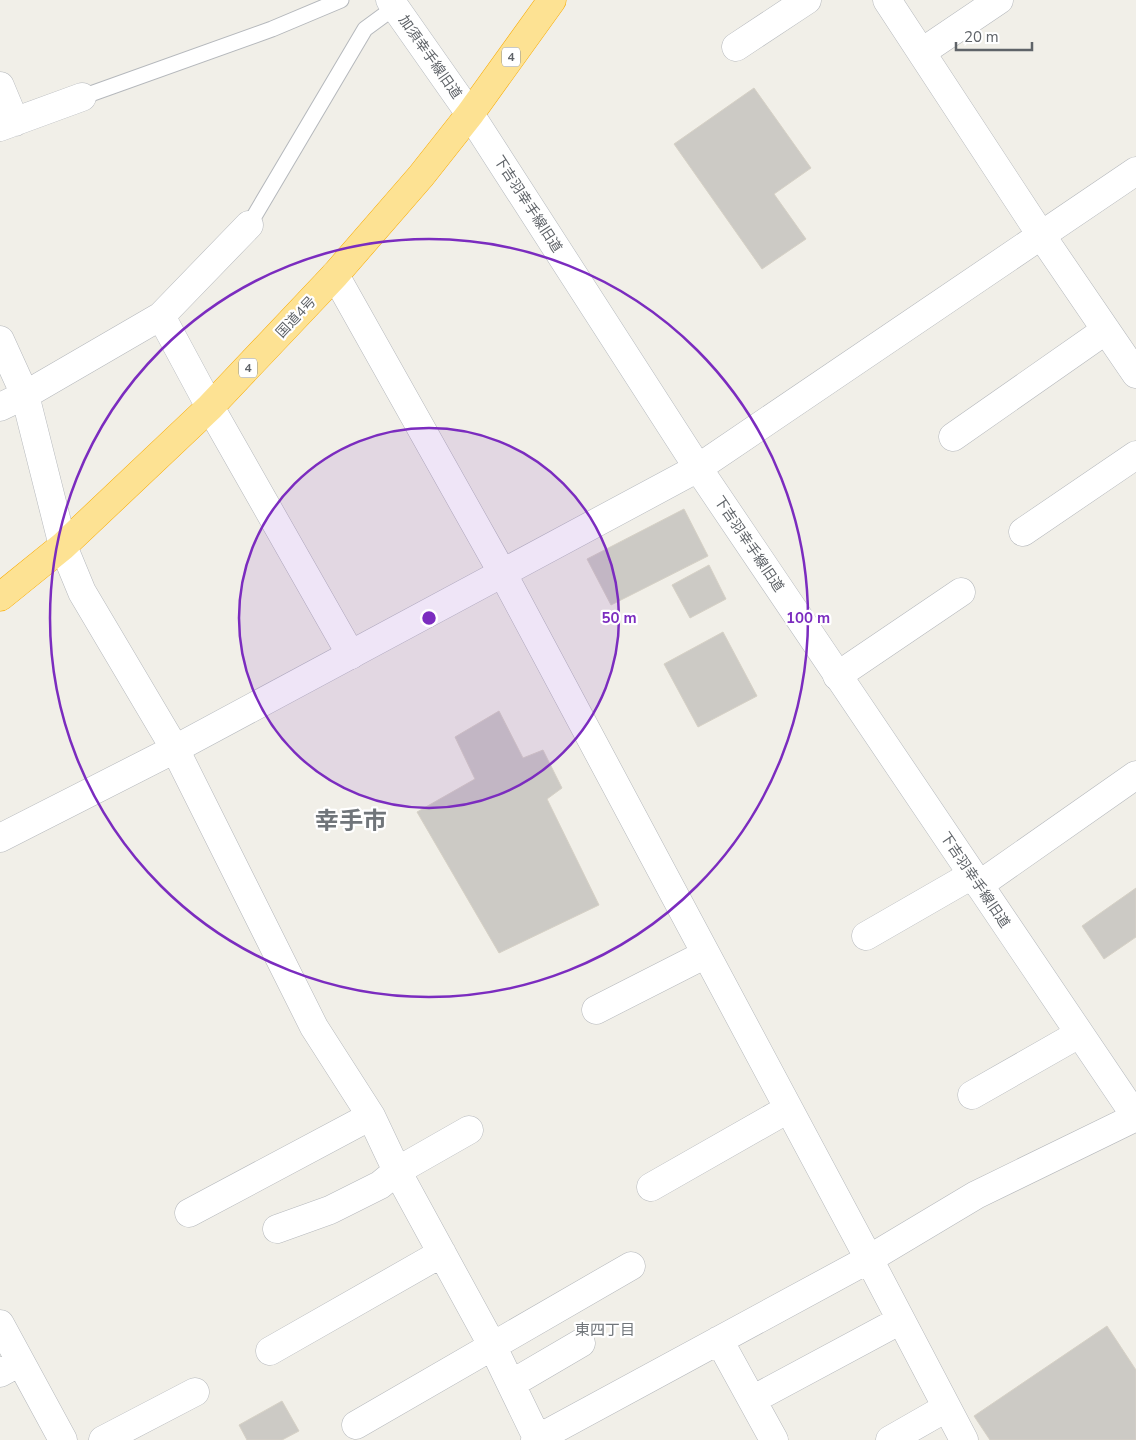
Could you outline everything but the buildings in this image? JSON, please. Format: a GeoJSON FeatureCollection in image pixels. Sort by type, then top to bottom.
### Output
{"type":"FeatureCollection","features":[{"type":"Feature","properties":{"kind":"highway","name":"国道4号"},"geometry":{"type":"LineString","coordinates":[[0,597],[63,546],[210,407],[335,275],[421,176],[470,114],[552,0]]}},
{"type":"Feature","properties":{"kind":"street"},"geometry":{"type":"LineString","coordinates":[[736,47],[807,0]]}},
{"type":"Feature","properties":{"kind":"street"},"geometry":{"type":"LineString","coordinates":[[887,0],[1041,235],[1106,330],[1131,358]]}},
{"type":"Feature","properties":{"kind":"street"},"geometry":{"type":"LineString","coordinates":[[922,52],[999,0]]}},
{"type":"Feature","properties":{"kind":"street","name":"加須幸手線旧道"},"geometry":{"type":"LineString","coordinates":[[397,2],[470,114]]}},
{"type":"Feature","properties":{"kind":"street"},"geometry":{"type":"LineString","coordinates":[[0,86],[7,125],[82,97]]}},
{"type":"Feature","properties":{"kind":"street","name":"下吉羽幸手線旧道"},"geometry":{"type":"LineString","coordinates":[[470,114],[698,468],[1136,1117]]}},
{"type":"Feature","properties":{"kind":"street"},"geometry":{"type":"LineString","coordinates":[[0,838],[174,749],[698,468],[1136,171]]}},
{"type":"Feature","properties":{"kind":"street"},"geometry":{"type":"LineString","coordinates":[[0,408],[161,316],[249,225]]}},
{"type":"Feature","properties":{"kind":"street"},"geometry":{"type":"LineString","coordinates":[[335,275],[503,574],[964,1440]]}},
{"type":"Feature","properties":{"kind":"street"},"geometry":{"type":"LineString","coordinates":[[161,316],[210,407],[350,655]]}},
{"type":"Feature","properties":{"kind":"street"},"geometry":{"type":"LineString","coordinates":[[952,437],[1106,330]]}},
{"type":"Feature","properties":{"kind":"street"},"geometry":{"type":"LineString","coordinates":[[0,340],[25,395],[63,546],[82,592],[174,749],[314,1027],[371,1116],[397,1171],[492,1345],[537,1439],[869,1259],[976,1195],[1136,1117]]}},
{"type":"Feature","properties":{"kind":"street"},"geometry":{"type":"LineString","coordinates":[[1023,532],[1136,455]]}},
{"type":"Feature","properties":{"kind":"street"},"geometry":{"type":"LineString","coordinates":[[837,676],[961,592]]}},
{"type":"Feature","properties":{"kind":"street"},"geometry":{"type":"LineString","coordinates":[[866,936],[975,880],[1136,775]]}},
{"type":"Feature","properties":{"kind":"street"},"geometry":{"type":"LineString","coordinates":[[596,1010],[706,954]]}},
{"type":"Feature","properties":{"kind":"street"},"geometry":{"type":"LineString","coordinates":[[972,1095],[1079,1034]]}},
{"type":"Feature","properties":{"kind":"street"},"geometry":{"type":"LineString","coordinates":[[651,1187],[788,1109]]}},
{"type":"Feature","properties":{"kind":"street"},"geometry":{"type":"LineString","coordinates":[[188,1213],[371,1116]]}},
{"type":"Feature","properties":{"kind":"street"},"geometry":{"type":"LineString","coordinates":[[277,1229],[330,1210],[380,1184],[397,1171],[469,1130]]}},
{"type":"Feature","properties":{"kind":"street"},"geometry":{"type":"LineString","coordinates":[[270,1351],[442,1253]]}},
{"type":"Feature","properties":{"kind":"street"},"geometry":{"type":"LineString","coordinates":[[356,1425],[631,1266]]}},
{"type":"Feature","properties":{"kind":"street"},"geometry":{"type":"LineString","coordinates":[[752,1400],[901,1320]]}},
{"type":"Feature","properties":{"kind":"street"},"geometry":{"type":"LineString","coordinates":[[0,1324],[10,1368],[64,1440]]}},
{"type":"Feature","properties":{"kind":"street"},"geometry":{"type":"LineString","coordinates":[[719,1340],[774,1440]]}},
{"type":"Feature","properties":{"kind":"street"},"geometry":{"type":"LineString","coordinates":[[511,1384],[581,1342]]}},
{"type":"Feature","properties":{"kind":"street"},"geometry":{"type":"LineString","coordinates":[[103,1440],[195,1392]]}},
{"type":"Feature","properties":{"kind":"street"},"geometry":{"type":"LineString","coordinates":[[890,1440],[946,1408]]}},
{"type":"Feature","properties":{"kind":"lane"},"geometry":{"type":"LineString","coordinates":[[82,97],[272,29],[341,0]]}},
{"type":"Feature","properties":{"kind":"lane"},"geometry":{"type":"LineString","coordinates":[[249,225],[365,28],[397,2]]}},
{"type":"Feature","properties":{"kind":"district","name":"幸手市"},"geometry":{"type":"Point","coordinates":[351,821]}},
{"type":"Feature","properties":{"kind":"district","name":"東四丁目"},"geometry":{"type":"Point","coordinates":[605,1330]}}]}
